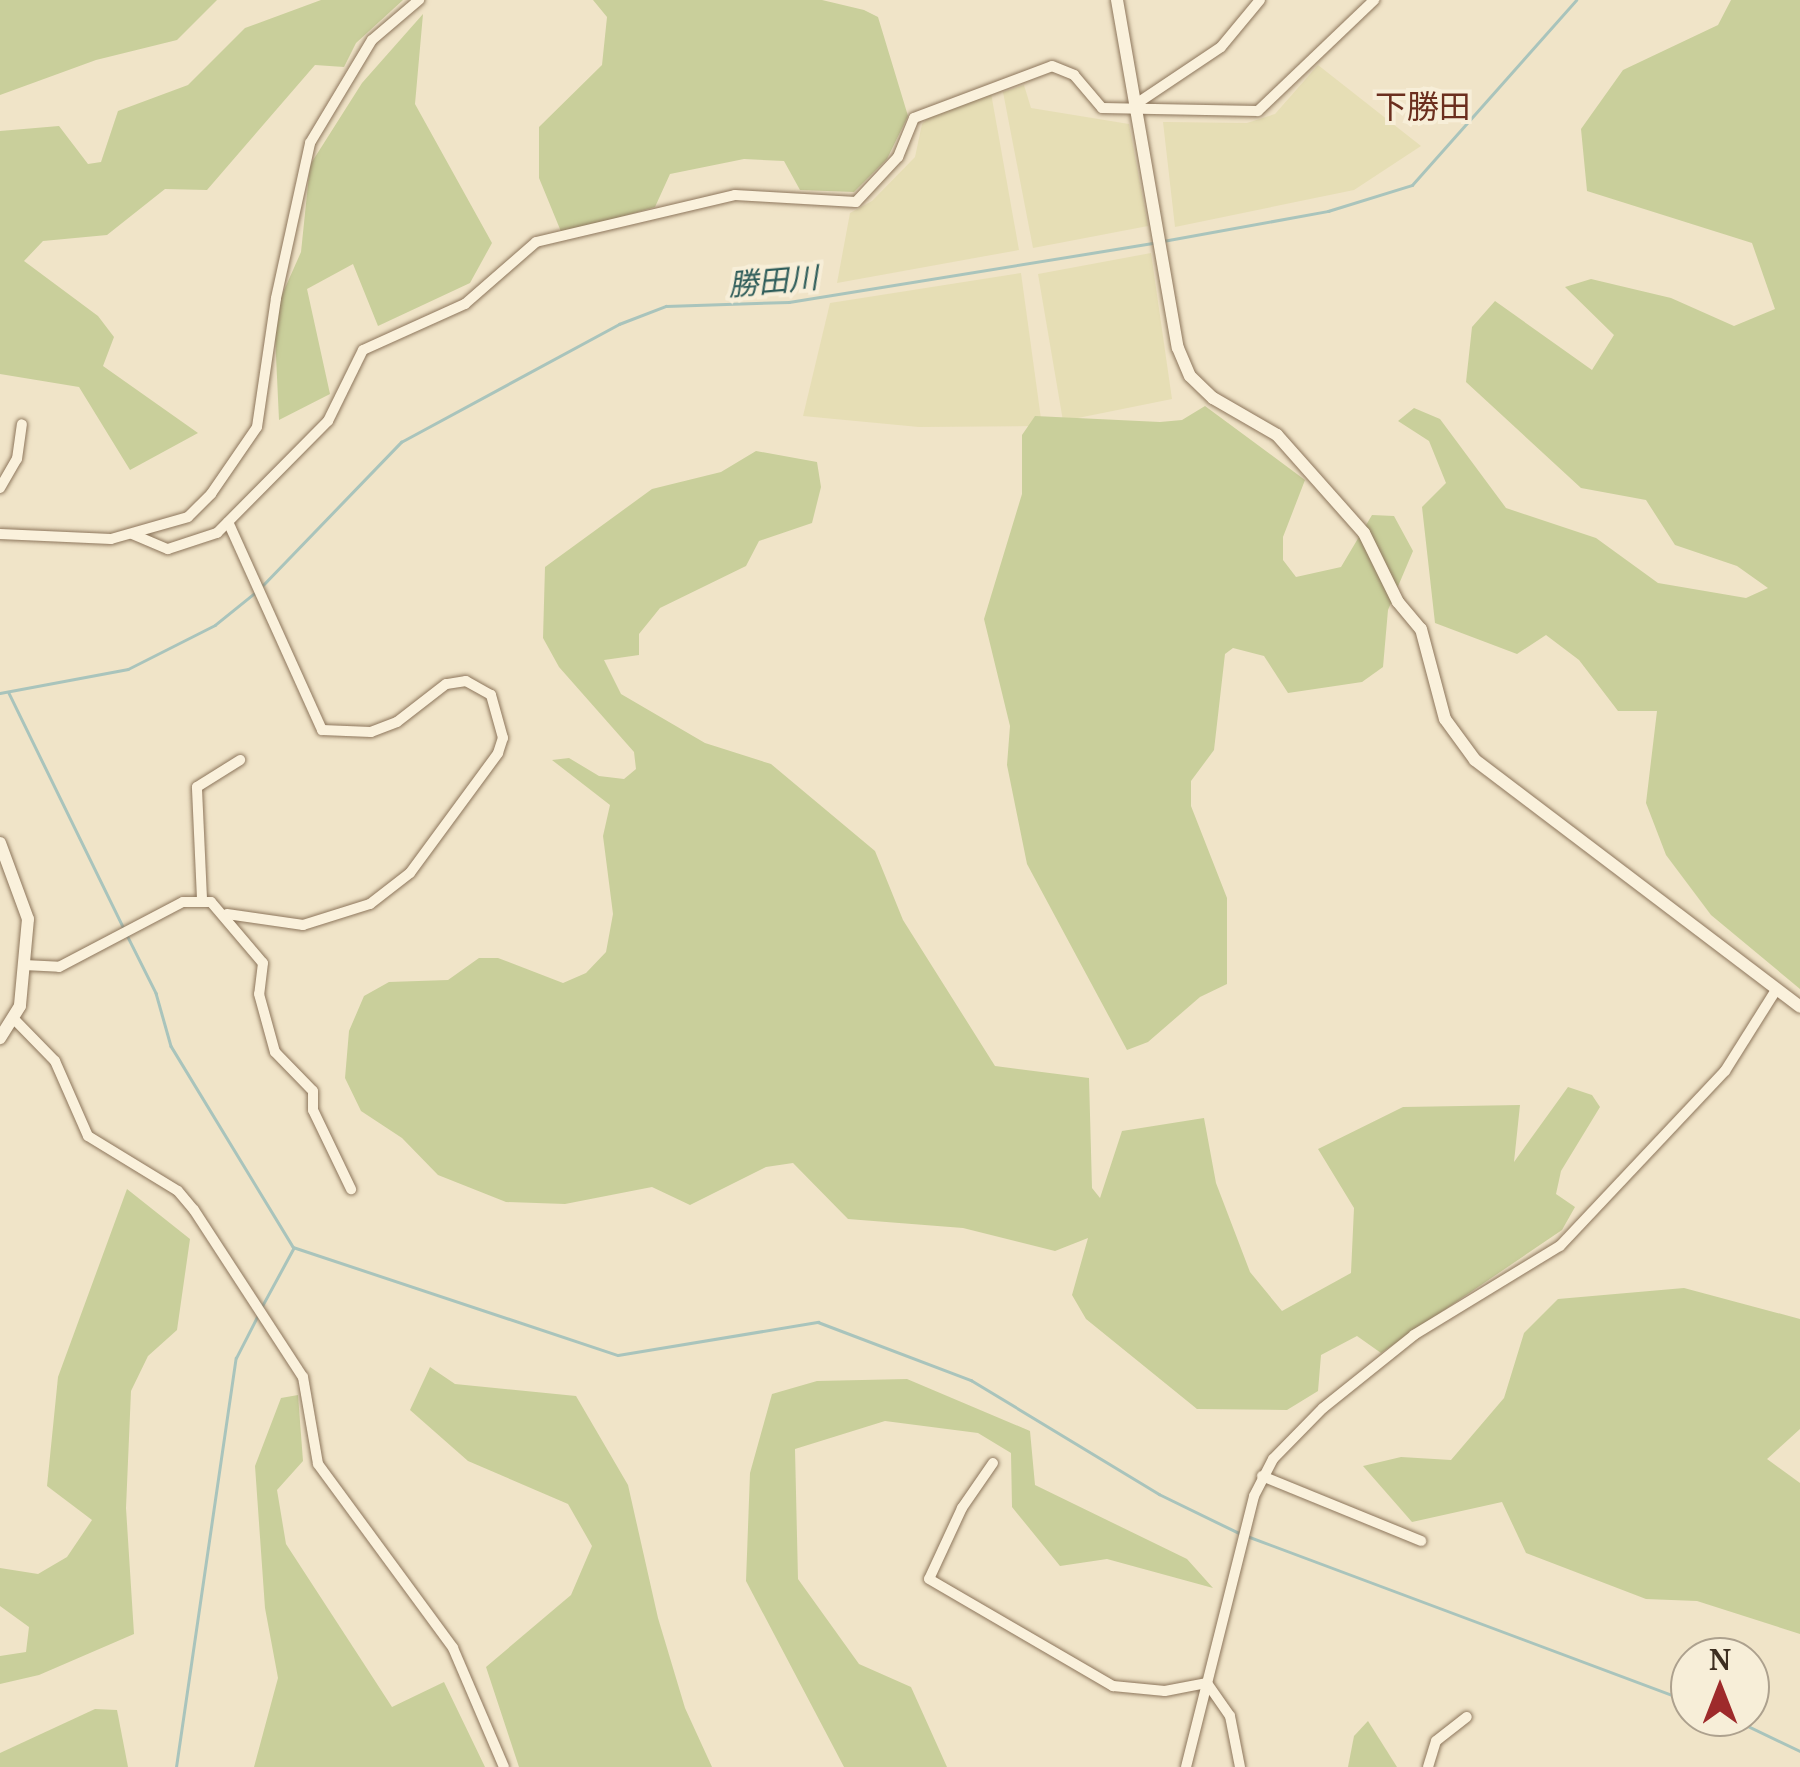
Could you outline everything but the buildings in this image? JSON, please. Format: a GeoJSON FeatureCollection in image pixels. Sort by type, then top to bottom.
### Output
{"type":"FeatureCollection","features":[{"type":"Feature","properties":{"kind":"street"},"geometry":{"type":"LineString","coordinates":[[0,534],[132,534],[188,517],[257,427],[276,298],[310,143],[372,40],[419,0]]}},
{"type":"Feature","properties":{"kind":"street"},"geometry":{"type":"LineString","coordinates":[[1117,0],[1178,348],[1190,376],[1213,398],[1277,435],[1364,533],[1398,602],[1422,629],[1445,719],[1475,760],[1800,1006]]}},
{"type":"Feature","properties":{"kind":"street"},"geometry":{"type":"LineString","coordinates":[[1137,108],[1221,47],[1260,0]]}},
{"type":"Feature","properties":{"kind":"street"},"geometry":{"type":"LineString","coordinates":[[132,534],[150,544],[185,548],[228,522],[328,422],[363,350],[465,304],[536,242],[735,195],[856,202],[898,158],[922,113],[1052,66],[1074,74],[1102,108],[1258,111],[1374,0]]}},
{"type":"Feature","properties":{"kind":"street"},"geometry":{"type":"LineString","coordinates":[[0,488],[17,459],[22,424]]}},
{"type":"Feature","properties":{"kind":"street"},"geometry":{"type":"LineString","coordinates":[[24,966],[59,967],[183,902],[202,900],[228,914],[303,924],[370,904],[410,873],[498,754],[503,738],[490,694],[466,680],[446,684],[396,722],[371,732],[322,730],[228,522]]}},
{"type":"Feature","properties":{"kind":"street"},"geometry":{"type":"LineString","coordinates":[[202,900],[194,800],[202,781],[240,760]]}},
{"type":"Feature","properties":{"kind":"street"},"geometry":{"type":"LineString","coordinates":[[0,843],[25,900],[24,966],[14,1019],[0,1038]]}},
{"type":"Feature","properties":{"kind":"street"},"geometry":{"type":"LineString","coordinates":[[228,914],[264,963],[259,994],[274,1052],[313,1091],[314,1110],[351,1189]]}},
{"type":"Feature","properties":{"kind":"street"},"geometry":{"type":"LineString","coordinates":[[1186,1767],[1262,1476],[1323,1408],[1414,1335],[1560,1246],[1725,1071],[1776,990]]}},
{"type":"Feature","properties":{"kind":"street"},"geometry":{"type":"LineString","coordinates":[[14,1019],[55,1060],[88,1136],[178,1191],[194,1210],[303,1377],[318,1464],[454,1648],[504,1767]]}},
{"type":"Feature","properties":{"kind":"street"},"geometry":{"type":"LineString","coordinates":[[993,1463],[962,1508],[929,1579],[1113,1686],[1165,1691],[1207,1683]]}},
{"type":"Feature","properties":{"kind":"street"},"geometry":{"type":"LineString","coordinates":[[1262,1476],[1421,1541]]}},
{"type":"Feature","properties":{"kind":"street"},"geometry":{"type":"LineString","coordinates":[[1207,1683],[1237,1734],[1240,1767]]}},
{"type":"Feature","properties":{"kind":"street"},"geometry":{"type":"LineString","coordinates":[[1428,1767],[1436,1741],[1467,1718]]}},
{"type":"Feature","properties":{"kind":"shaded area"},"geometry":{"type":"Polygon","coordinates":[[[1318,65],[1421,146],[1354,190],[1175,227],[1163,122],[1247,123],[1275,114],[1318,65]]]}},
{"type":"Feature","properties":{"kind":"shaded area"},"geometry":{"type":"Polygon","coordinates":[[[1024,85],[1031,108],[1129,124],[1148,226],[1033,248],[1003,92],[1024,85]]]}},
{"type":"Feature","properties":{"kind":"shaded area"},"geometry":{"type":"Polygon","coordinates":[[[991,93],[1019,250],[837,283],[850,213],[872,201],[915,157],[922,124],[935,111],[991,93]]]}},
{"type":"Feature","properties":{"kind":"shaded area"},"geometry":{"type":"Polygon","coordinates":[[[1151,253],[1172,399],[1063,421],[1038,274],[1151,253]]]}},
{"type":"Feature","properties":{"kind":"shaded area"},"geometry":{"type":"Polygon","coordinates":[[[1021,273],[1042,426],[919,427],[803,416],[830,303],[1021,273]]]}},
{"type":"Feature","properties":{"kind":"green space"},"geometry":{"type":"Polygon","coordinates":[[[0,0],[217,0],[177,40],[96,60],[0,95],[0,0]]]}},
{"type":"Feature","properties":{"kind":"green space"},"geometry":{"type":"Polygon","coordinates":[[[321,0],[403,0],[356,43],[344,67],[315,65],[207,190],[165,189],[107,235],[43,241],[24,261],[98,316],[114,337],[103,366],[198,433],[130,470],[79,387],[0,374],[0,131],[59,126],[88,164],[101,162],[118,111],[188,85],[245,28],[321,0]]]}},
{"type":"Feature","properties":{"kind":"green space"},"geometry":{"type":"Polygon","coordinates":[[[593,0],[822,0],[864,10],[878,17],[908,116],[887,159],[854,192],[800,190],[784,161],[744,159],[670,174],[655,207],[562,234],[539,178],[539,127],[602,65],[607,17],[593,0]]]}},
{"type":"Feature","properties":{"kind":"green space"},"geometry":{"type":"Polygon","coordinates":[[[1731,0],[1800,0],[1800,989],[1711,915],[1666,855],[1646,803],[1657,711],[1618,711],[1579,660],[1546,635],[1517,654],[1435,623],[1422,507],[1446,483],[1429,441],[1398,421],[1414,408],[1440,419],[1506,508],[1596,538],[1658,583],[1746,598],[1768,588],[1737,566],[1675,545],[1646,500],[1581,488],[1466,382],[1472,327],[1495,301],[1592,370],[1614,335],[1565,287],[1591,279],[1671,298],[1734,326],[1775,309],[1752,243],[1587,191],[1581,129],[1623,70],[1718,25],[1731,0]]]}},
{"type":"Feature","properties":{"kind":"green space"},"geometry":{"type":"Polygon","coordinates":[[[423,14],[415,104],[492,243],[470,283],[378,326],[353,264],[307,289],[330,394],[279,420],[274,313],[301,252],[310,165],[362,83],[423,14]]]}},
{"type":"Feature","properties":{"kind":"green space"},"geometry":{"type":"Polygon","coordinates":[[[1205,406],[1305,480],[1283,537],[1283,560],[1296,577],[1341,567],[1372,515],[1394,516],[1413,551],[1388,610],[1383,667],[1362,682],[1288,693],[1264,656],[1233,648],[1225,654],[1214,750],[1191,781],[1191,806],[1227,898],[1227,984],[1200,997],[1148,1042],[1127,1050],[1027,864],[1007,765],[1010,726],[984,619],[1022,494],[1022,435],[1035,416],[1160,422],[1182,420],[1205,406]]]}},
{"type":"Feature","properties":{"kind":"green space"},"geometry":{"type":"Polygon","coordinates":[[[756,451],[817,462],[821,487],[812,523],[759,541],[746,566],[660,608],[639,634],[639,655],[604,660],[621,694],[705,743],[771,764],[875,851],[903,920],[995,1066],[1089,1078],[1092,1188],[1100,1198],[1122,1131],[1204,1118],[1216,1183],[1250,1272],[1282,1311],[1351,1273],[1354,1208],[1318,1149],[1403,1107],[1520,1105],[1514,1162],[1568,1087],[1592,1095],[1600,1107],[1561,1171],[1556,1194],[1575,1207],[1562,1230],[1381,1353],[1357,1336],[1321,1355],[1318,1391],[1287,1410],[1197,1409],[1086,1319],[1072,1295],[1088,1238],[1055,1251],[963,1228],[848,1219],[793,1163],[766,1167],[690,1205],[652,1187],[565,1204],[506,1202],[438,1175],[402,1138],[361,1111],[345,1078],[349,1031],[364,996],[389,982],[448,980],[479,958],[498,958],[563,983],[586,973],[606,952],[613,914],[603,836],[610,805],[552,760],[569,758],[599,776],[624,779],[636,769],[634,752],[559,667],[543,638],[545,567],[652,489],[721,472],[756,451]]]}},
{"type":"Feature","properties":{"kind":"green space"},"geometry":{"type":"Polygon","coordinates":[[[127,1189],[190,1239],[177,1330],[148,1356],[131,1391],[126,1508],[134,1634],[39,1675],[0,1684],[0,1656],[26,1652],[29,1627],[0,1606],[0,1568],[38,1574],[67,1557],[92,1520],[47,1486],[58,1377],[127,1189]]]}},
{"type":"Feature","properties":{"kind":"green space"},"geometry":{"type":"Polygon","coordinates":[[[1684,1288],[1800,1319],[1800,1429],[1767,1459],[1800,1483],[1800,1634],[1697,1601],[1646,1599],[1526,1553],[1502,1502],[1412,1522],[1363,1466],[1401,1457],[1451,1460],[1504,1398],[1524,1333],[1558,1299],[1684,1288]]]}},
{"type":"Feature","properties":{"kind":"green space"},"geometry":{"type":"Polygon","coordinates":[[[430,1367],[455,1384],[576,1396],[628,1485],[658,1618],[685,1708],[712,1767],[519,1767],[486,1667],[571,1595],[592,1546],[568,1504],[468,1461],[410,1410],[430,1367]]]}},
{"type":"Feature","properties":{"kind":"green space"},"geometry":{"type":"Polygon","coordinates":[[[907,1379],[1030,1431],[1035,1485],[1187,1559],[1213,1588],[1107,1559],[1060,1566],[1012,1507],[1011,1453],[978,1433],[885,1421],[795,1449],[798,1579],[859,1664],[911,1687],[947,1767],[844,1767],[746,1581],[750,1473],[772,1394],[817,1381],[907,1379]]]}},
{"type":"Feature","properties":{"kind":"green space"},"geometry":{"type":"Polygon","coordinates":[[[298,1395],[303,1461],[277,1490],[286,1544],[392,1707],[444,1682],[485,1767],[254,1767],[278,1678],[265,1608],[255,1466],[281,1398],[298,1395]]]}},
{"type":"Feature","properties":{"kind":"green space"},"geometry":{"type":"Polygon","coordinates":[[[95,1709],[117,1710],[128,1767],[0,1767],[0,1753],[95,1709]]]}},
{"type":"Feature","properties":{"kind":"green space"},"geometry":{"type":"Polygon","coordinates":[[[1368,1721],[1397,1767],[1348,1767],[1354,1736],[1368,1721]]]}},
{"type":"Feature","properties":{"kind":"waterway","name":"勝田川"},"geometry":{"type":"LineString","coordinates":[[1163,241],[1328,211],[1412,185],[1576,0]]}},
{"type":"Feature","properties":{"kind":"waterway","name":"勝田川"},"geometry":{"type":"LineString","coordinates":[[263,585],[401,442],[619,324],[666,306],[789,302],[1155,243]]}},
{"type":"Feature","properties":{"kind":"waterway","name":"勝田川"},"geometry":{"type":"LineString","coordinates":[[0,693],[128,669],[215,625],[257,591]]}},
{"type":"Feature","properties":{"kind":"waterway"},"geometry":{"type":"LineString","coordinates":[[9,693],[124,929]]}},
{"type":"Feature","properties":{"kind":"waterway"},"geometry":{"type":"LineString","coordinates":[[128,937],[156,993],[171,1046],[293,1247],[618,1355],[818,1322],[971,1380],[1159,1494],[1239,1533]]}},
{"type":"Feature","properties":{"kind":"waterway"},"geometry":{"type":"LineString","coordinates":[[261,1308],[293,1249]]}},
{"type":"Feature","properties":{"kind":"waterway"},"geometry":{"type":"LineString","coordinates":[[176,1767],[236,1358],[258,1315]]}},
{"type":"Feature","properties":{"kind":"waterway"},"geometry":{"type":"LineString","coordinates":[[1247,1536],[1670,1695]]}},
{"type":"Feature","properties":{"kind":"waterway"},"geometry":{"type":"LineString","coordinates":[[1770,1737],[1800,1751]]}},
{"type":"Feature","properties":{"kind":"district","name":"下勝田"},"geometry":{"type":"Point","coordinates":[1423,106]}}]}
